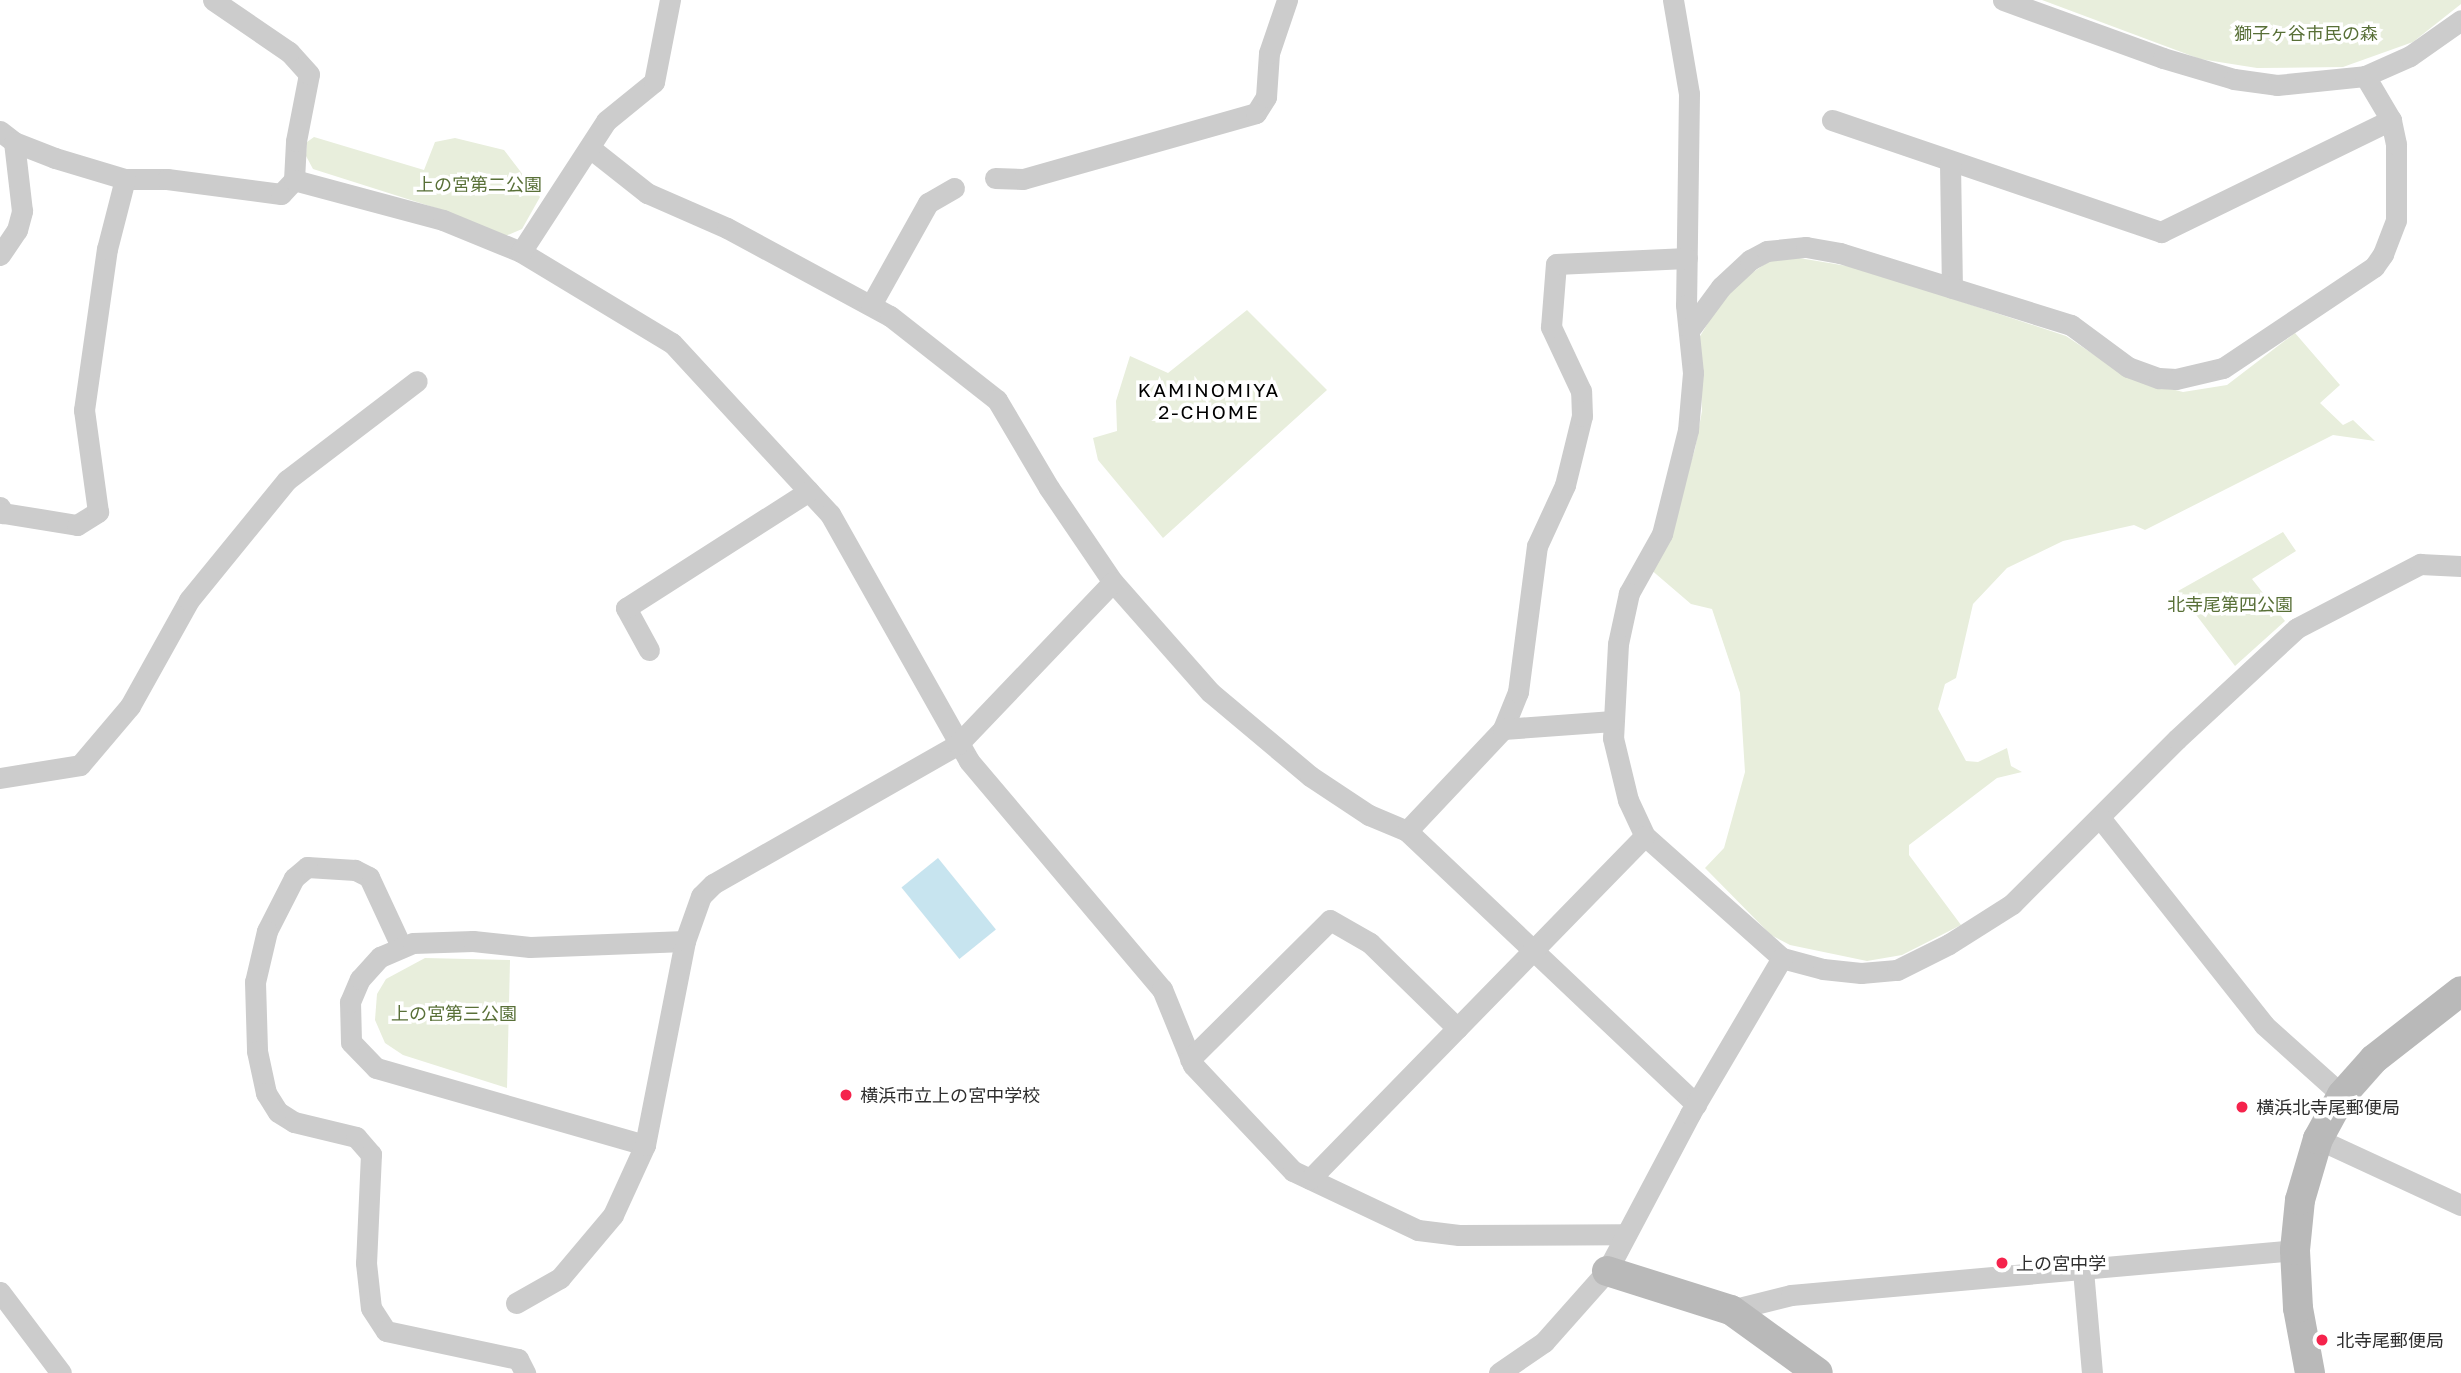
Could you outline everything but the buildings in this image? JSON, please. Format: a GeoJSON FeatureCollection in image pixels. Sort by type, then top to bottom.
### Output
{"type":"FeatureCollection","features":[{"type":"Feature","properties":{"kind":"main road"},"geometry":{"type":"LineString","coordinates":[[2310,1373],[2298,1308],[2295,1250],[2300,1200],[2318,1139],[2342,1095],[2374,1059],[2461,991]]}},
{"type":"Feature","properties":{"kind":"main road"},"geometry":{"type":"LineString","coordinates":[[1607,1271],[1731,1310],[1802,1368]]}},
{"type":"Feature","properties":{"kind":"street"},"geometry":{"type":"LineString","coordinates":[[7,136],[125,179],[167,179],[281,194],[294,180],[296,141],[309,74],[289,52],[213,0]]}},
{"type":"Feature","properties":{"kind":"street"},"geometry":{"type":"LineString","coordinates":[[521,252],[606,121],[654,82],[670,0]]}},
{"type":"Feature","properties":{"kind":"street"},"geometry":{"type":"LineString","coordinates":[[995,178],[1023,179],[1256,113],[1266,97],[1269,53],[1287,0]]}},
{"type":"Feature","properties":{"kind":"street"},"geometry":{"type":"LineString","coordinates":[[1674,0],[1689,94],[1687,258],[1693,373],[1688,430],[1662,534],[1629,593],[1618,644],[1613,721],[1622,779],[1645,836],[1782,958],[1823,970],[1897,970],[1950,944],[2012,904],[2101,819],[2177,739],[2297,628],[2420,564],[2461,566]]}},
{"type":"Feature","properties":{"kind":"street"},"geometry":{"type":"LineString","coordinates":[[2003,0],[2098,36],[2234,79],[2277,85],[2365,76],[2410,57],[2461,20]]}},
{"type":"Feature","properties":{"kind":"street"},"geometry":{"type":"LineString","coordinates":[[1690,329],[1721,287],[1750,260],[1767,251],[1806,247],[1840,253],[2071,324],[2128,367],[2159,379],[2176,379],[2223,368],[2374,267],[2383,254],[2396,220],[2396,144],[2390,120],[2365,76]]}},
{"type":"Feature","properties":{"kind":"street"},"geometry":{"type":"LineString","coordinates":[[1832,120],[1950,163],[2161,232],[2390,120]]}},
{"type":"Feature","properties":{"kind":"street"},"geometry":{"type":"LineString","coordinates":[[0,255],[17,230],[22,211],[7,136]]}},
{"type":"Feature","properties":{"kind":"street"},"geometry":{"type":"LineString","coordinates":[[590,148],[647,193],[727,228],[871,305],[997,400],[1049,488],[1113,582],[1210,692],[1310,776],[1369,815],[1407,831],[1696,1104]]}},
{"type":"Feature","properties":{"kind":"street"},"geometry":{"type":"LineString","coordinates":[[1950,163],[1952,288]]}},
{"type":"Feature","properties":{"kind":"street"},"geometry":{"type":"LineString","coordinates":[[0,507],[2,513],[77,525],[98,512],[84,410],[107,249],[125,179]]}},
{"type":"Feature","properties":{"kind":"street"},"geometry":{"type":"LineString","coordinates":[[294,180],[443,220],[521,252],[672,343],[830,514],[958,744],[1162,989],[1190,1059],[1293,1171],[1418,1230],[1459,1235],[1623,1234]]}},
{"type":"Feature","properties":{"kind":"street"},"geometry":{"type":"LineString","coordinates":[[871,305],[928,204],[954,188]]}},
{"type":"Feature","properties":{"kind":"street"},"geometry":{"type":"LineString","coordinates":[[1407,831],[1503,729],[1518,692],[1537,546],[1564,485],[1582,416],[1581,391],[1551,327],[1556,264],[1687,258]]}},
{"type":"Feature","properties":{"kind":"street"},"geometry":{"type":"LineString","coordinates":[[0,778],[80,765],[130,706],[189,600],[287,480],[416,382]]}},
{"type":"Feature","properties":{"kind":"street"},"geometry":{"type":"LineString","coordinates":[[649,650],[626,608],[809,491]]}},
{"type":"Feature","properties":{"kind":"street"},"geometry":{"type":"LineString","coordinates":[[516,1303],[560,1278],[613,1215],[645,1145],[693,909],[712,884],[958,744],[1113,582]]}},
{"type":"Feature","properties":{"kind":"street"},"geometry":{"type":"LineString","coordinates":[[1503,729],[1613,721]]}},
{"type":"Feature","properties":{"kind":"street"},"geometry":{"type":"LineString","coordinates":[[2101,819],[2264,1025],[2342,1095]]}},
{"type":"Feature","properties":{"kind":"street"},"geometry":{"type":"LineString","coordinates":[[1310,1179],[1645,836]]}},
{"type":"Feature","properties":{"kind":"street"},"geometry":{"type":"LineString","coordinates":[[401,946],[369,877],[355,870],[307,867],[294,878],[267,931],[255,982],[257,1051],[266,1093],[278,1112],[294,1122],[356,1137],[371,1154],[366,1263],[371,1308],[386,1331],[518,1359],[525,1373]]}},
{"type":"Feature","properties":{"kind":"street"},"geometry":{"type":"LineString","coordinates":[[1190,1059],[1331,920],[1370,943],[1457,1028]]}},
{"type":"Feature","properties":{"kind":"street"},"geometry":{"type":"LineString","coordinates":[[645,1145],[390,1074],[361,1057],[348,1030],[353,991],[380,957],[401,946],[428,940],[530,947],[685,941]]}},
{"type":"Feature","properties":{"kind":"street"},"geometry":{"type":"LineString","coordinates":[[1499,1373],[1544,1342],[1607,1271],[1623,1234],[1782,958]]}},
{"type":"Feature","properties":{"kind":"street"},"geometry":{"type":"LineString","coordinates":[[2318,1139],[2461,1205]]}},
{"type":"Feature","properties":{"kind":"street"},"geometry":{"type":"LineString","coordinates":[[1731,1310],[1791,1295],[2295,1250]]}},
{"type":"Feature","properties":{"kind":"street"},"geometry":{"type":"LineString","coordinates":[[2083,1270],[2092,1373]]}},
{"type":"Feature","properties":{"kind":"street"},"geometry":{"type":"LineString","coordinates":[[0,1292],[61,1373]]}},
{"type":"Feature","properties":{"kind":"green space","name":"獅子ヶ谷市民の森"},"geometry":{"type":"Polygon","coordinates":[[[2042,0],[2461,0],[2461,4],[2413,42],[2343,67],[2257,68],[2200,59],[2042,0]]]}},
{"type":"Feature","properties":{"kind":"green space","name":"上の宮第二公園"},"geometry":{"type":"Polygon","coordinates":[[[314,137],[424,170],[435,142],[455,138],[504,150],[540,197],[522,229],[503,237],[439,209],[313,169],[306,156],[307,142],[314,137]]]}},
{"type":"Feature","properties":{"kind":"green space"},"geometry":{"type":"Polygon","coordinates":[[[1787,256],[1859,268],[2066,336],[2129,378],[2183,392],[2227,385],[2295,333],[2340,385],[2320,403],[2343,425],[2353,420],[2375,441],[2333,435],[2145,530],[2134,525],[2063,541],[2007,568],[1973,604],[1956,678],[1945,684],[1938,709],[1966,761],[1978,762],[2007,748],[2011,766],[2022,772],[1997,778],[1909,845],[1909,855],[1961,925],[1902,955],[1867,961],[1790,945],[1771,935],[1705,868],[1724,848],[1745,772],[1740,693],[1712,609],[1691,604],[1649,568],[1668,535],[1695,449],[1702,411],[1699,338],[1717,308],[1743,279],[1768,262],[1787,256]]]}},
{"type":"Feature","properties":{"kind":"green space"},"geometry":{"type":"Polygon","coordinates":[[[1247,310],[1327,390],[1163,538],[1098,460],[1093,438],[1117,431],[1116,401],[1130,356],[1168,373],[1247,310]]]}},
{"type":"Feature","properties":{"kind":"green space","name":"北寺尾第四公園"},"geometry":{"type":"Polygon","coordinates":[[[2283,532],[2296,551],[2252,579],[2285,621],[2235,666],[2178,591],[2283,532]]]}},
{"type":"Feature","properties":{"kind":"green space","name":"上の宮第三公園"},"geometry":{"type":"Polygon","coordinates":[[[425,958],[510,960],[507,1088],[403,1055],[385,1043],[375,1020],[377,994],[386,979],[425,958]]]}},
{"type":"Feature","properties":{"kind":"water"},"geometry":{"type":"Polygon","coordinates":[[[938,858],[996,929],[959,959],[901,888],[938,858]]]}},
{"type":"Feature","properties":{"kind":"place","name":"横浜市立上の宮中学校"},"geometry":{"type":"Point","coordinates":[846,1095]}},
{"type":"Feature","properties":{"kind":"place","name":"横浜北寺尾郵便局"},"geometry":{"type":"Point","coordinates":[2242,1107]}},
{"type":"Feature","properties":{"kind":"place","name":"上の宮中学"},"geometry":{"type":"Point","coordinates":[2002,1263]}},
{"type":"Feature","properties":{"kind":"place","name":"北寺尾郵便局"},"geometry":{"type":"Point","coordinates":[2322,1340]}},
{"type":"Feature","properties":{"kind":"district","name":"KAMINOMIYA 2-CHOME"},"geometry":{"type":"Point","coordinates":[1209,401]}}]}
